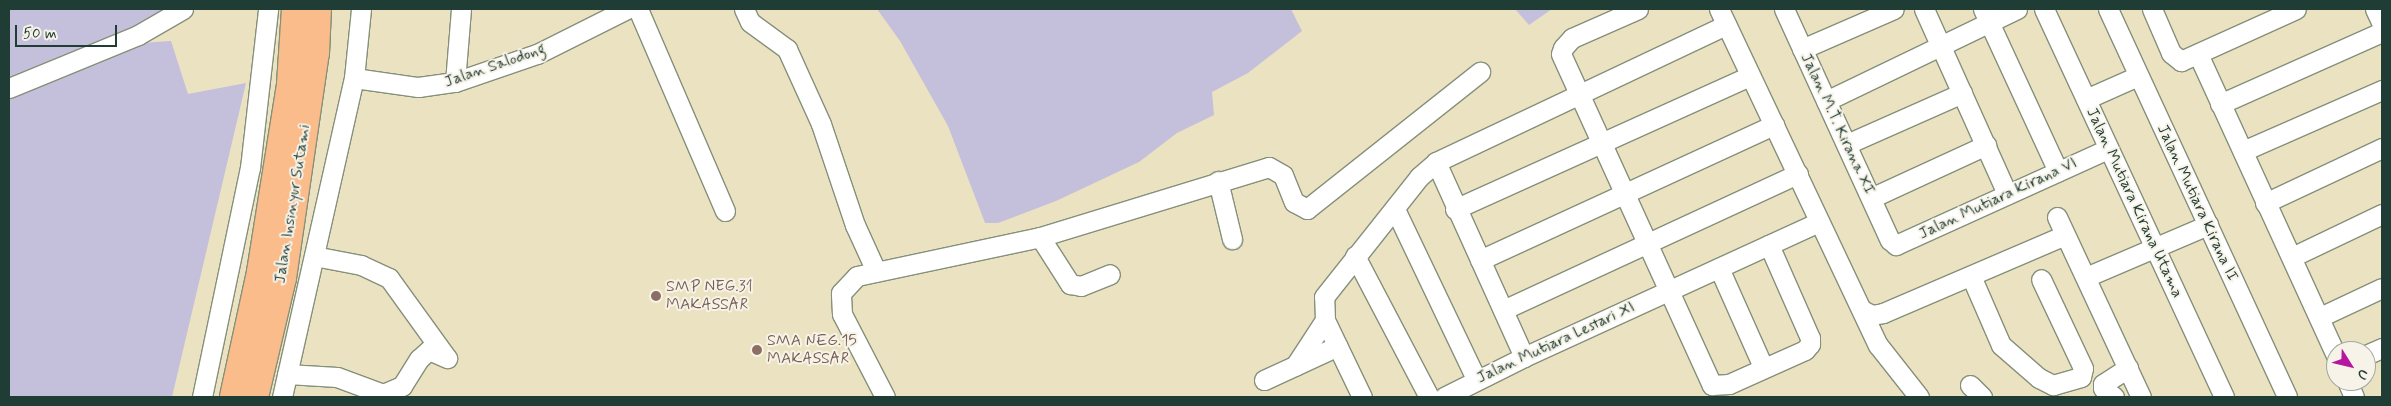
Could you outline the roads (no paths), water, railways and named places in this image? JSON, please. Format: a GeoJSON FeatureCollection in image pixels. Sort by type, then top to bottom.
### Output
{"type":"FeatureCollection","features":[{"type":"Feature","properties":{"kind":"highway","name":"Jalan Insinyur Sutami"},"geometry":{"type":"LineString","coordinates":[[234,397],[261,272],[291,84],[296,9]]}},
{"type":"Feature","properties":{"kind":"highway","name":"Jalan Insinyur Sutami"},"geometry":{"type":"LineString","coordinates":[[254,397],[282,278],[315,53],[317,9]]}},
{"type":"Feature","properties":{"kind":"highway"},"geometry":{"type":"LineString","coordinates":[[315,53],[324,9]]}},
{"type":"Feature","properties":{"kind":"street"},"geometry":{"type":"LineString","coordinates":[[9,88],[138,35],[183,9]]}},
{"type":"Feature","properties":{"kind":"street"},"geometry":{"type":"LineString","coordinates":[[202,397],[250,168],[268,9]]}},
{"type":"Feature","properties":{"kind":"street"},"geometry":{"type":"LineString","coordinates":[[282,397],[354,78],[361,9]]}},
{"type":"Feature","properties":{"kind":"street"},"geometry":{"type":"LineString","coordinates":[[455,82],[462,9]]}},
{"type":"Feature","properties":{"kind":"street","name":"Jalan Salodong"},"geometry":{"type":"LineString","coordinates":[[354,78],[418,87],[455,82],[537,54],[628,9]]}},
{"type":"Feature","properties":{"kind":"street"},"geometry":{"type":"LineString","coordinates":[[638,9],[725,211]]}},
{"type":"Feature","properties":{"kind":"street"},"geometry":{"type":"LineString","coordinates":[[744,9],[750,22],[787,49],[821,124],[855,225],[876,271]]}},
{"type":"Feature","properties":{"kind":"street"},"geometry":{"type":"LineString","coordinates":[[1638,9],[1572,38],[1562,48],[1561,54],[1626,192],[1647,243],[1712,385],[1722,386],[1805,350],[1810,338],[1769,245]]}},
{"type":"Feature","properties":{"kind":"street","name":"Jalan M.T. Kirana XI"},"geometry":{"type":"LineString","coordinates":[[1784,9],[1890,240]]}},
{"type":"Feature","properties":{"kind":"street"},"geometry":{"type":"LineString","coordinates":[[1802,49],[1894,9]]}},
{"type":"Feature","properties":{"kind":"street"},"geometry":{"type":"LineString","coordinates":[[1924,9],[2007,194]]}},
{"type":"Feature","properties":{"kind":"street"},"geometry":{"type":"LineString","coordinates":[[1826,101],[1941,47],[1986,15],[2018,9]]}},
{"type":"Feature","properties":{"kind":"street","name":"Jalan Mutiara Kirana Utama"},"geometry":{"type":"LineString","coordinates":[[2044,9],[2224,397]]}},
{"type":"Feature","properties":{"kind":"street","name":"Jalan Mutiara Kirana II"},"geometry":{"type":"LineString","coordinates":[[2108,9],[2287,397]]}},
{"type":"Feature","properties":{"kind":"street"},"geometry":{"type":"LineString","coordinates":[[2157,10],[2175,59],[2185,60],[2296,9]]}},
{"type":"Feature","properties":{"kind":"street"},"geometry":{"type":"LineString","coordinates":[[2376,9],[2382,24]]}},
{"type":"Feature","properties":{"kind":"street"},"geometry":{"type":"LineString","coordinates":[[1986,15],[2058,171]]}},
{"type":"Feature","properties":{"kind":"street"},"geometry":{"type":"LineString","coordinates":[[1361,397],[1325,320],[1324,297],[1332,283],[1395,209],[1419,177],[1436,162],[1580,95],[1723,17],[1749,76],[1798,174],[1878,345],[1919,397]]}},
{"type":"Feature","properties":{"kind":"street"},"geometry":{"type":"LineString","coordinates":[[2220,104],[2382,32]]}},
{"type":"Feature","properties":{"kind":"street"},"geometry":{"type":"LineString","coordinates":[[2198,54],[2330,341]]}},
{"type":"Feature","properties":{"kind":"street"},"geometry":{"type":"LineString","coordinates":[[885,397],[842,314],[841,299],[848,282],[876,271],[1040,236],[1218,181],[1273,167],[1283,175],[1294,202],[1303,208],[1311,207],[1480,72]]}},
{"type":"Feature","properties":{"kind":"street"},"geometry":{"type":"LineString","coordinates":[[1455,209],[1604,144],[1749,76]]}},
{"type":"Feature","properties":{"kind":"street"},"geometry":{"type":"LineString","coordinates":[[2086,99],[2138,76]]}},
{"type":"Feature","properties":{"kind":"street"},"geometry":{"type":"LineString","coordinates":[[2243,152],[2382,90]]}},
{"type":"Feature","properties":{"kind":"street"},"geometry":{"type":"LineString","coordinates":[[1847,144],[1962,93]]}},
{"type":"Feature","properties":{"kind":"street"},"geometry":{"type":"LineString","coordinates":[[1480,260],[1774,125]]}},
{"type":"Feature","properties":{"kind":"street"},"geometry":{"type":"LineString","coordinates":[[1871,198],[1986,145]]}},
{"type":"Feature","properties":{"kind":"street"},"geometry":{"type":"LineString","coordinates":[[2265,203],[2382,148]]}},
{"type":"Feature","properties":{"kind":"street","name":"Jalan Mutiara Kirana VI"},"geometry":{"type":"LineString","coordinates":[[1890,240],[1898,246],[2007,194],[2108,149]]}},
{"type":"Feature","properties":{"kind":"street"},"geometry":{"type":"LineString","coordinates":[[1436,162],[1455,209],[1524,357]]}},
{"type":"Feature","properties":{"kind":"street"},"geometry":{"type":"LineString","coordinates":[[1503,310],[1798,174]]}},
{"type":"Feature","properties":{"kind":"street"},"geometry":{"type":"LineString","coordinates":[[1218,181],[1232,239]]}},
{"type":"Feature","properties":{"kind":"street"},"geometry":{"type":"LineString","coordinates":[[1395,209],[1476,380]]}},
{"type":"Feature","properties":{"kind":"street"},"geometry":{"type":"LineString","coordinates":[[2292,257],[2382,214]]}},
{"type":"Feature","properties":{"kind":"street"},"geometry":{"type":"LineString","coordinates":[[2056,217],[2086,277],[2141,397]]}},
{"type":"Feature","properties":{"kind":"street","name":"Jalan Mutiara Lestari XI"},"geometry":{"type":"LineString","coordinates":[[1444,397],[1524,357],[1819,222]]}},
{"type":"Feature","properties":{"kind":"street"},"geometry":{"type":"LineString","coordinates":[[2086,277],[2208,225]]}},
{"type":"Feature","properties":{"kind":"street"},"geometry":{"type":"LineString","coordinates":[[1862,310],[1872,315],[1883,313],[2064,235]]}},
{"type":"Feature","properties":{"kind":"street"},"geometry":{"type":"LineString","coordinates":[[1040,236],[1070,284],[1081,286],[1110,274]]}},
{"type":"Feature","properties":{"kind":"street"},"geometry":{"type":"LineString","coordinates":[[287,374],[337,377],[383,394],[402,386],[419,359],[430,350],[447,358],[389,278],[361,265],[314,256]]}},
{"type":"Feature","properties":{"kind":"street"},"geometry":{"type":"LineString","coordinates":[[1355,256],[1429,397]]}},
{"type":"Feature","properties":{"kind":"street"},"geometry":{"type":"LineString","coordinates":[[1720,268],[1763,367]]}},
{"type":"Feature","properties":{"kind":"street"},"geometry":{"type":"LineString","coordinates":[[1971,276],[2001,345],[2039,378],[2053,385],[2081,377],[2083,368],[2041,279]]}},
{"type":"Feature","properties":{"kind":"street"},"geometry":{"type":"LineString","coordinates":[[2320,317],[2382,288]]}},
{"type":"Feature","properties":{"kind":"street"},"geometry":{"type":"LineString","coordinates":[[1295,366],[1325,320]]}},
{"type":"Feature","properties":{"kind":"street"},"geometry":{"type":"LineString","coordinates":[[1264,380],[1338,346]]}},
{"type":"Feature","properties":{"kind":"street"},"geometry":{"type":"LineString","coordinates":[[2114,397],[2103,388],[2103,384],[2128,368]]}},
{"type":"Feature","properties":{"kind":"place","name":"SMP NEG.31 MAKASSAR"},"geometry":{"type":"Point","coordinates":[656,296]}},
{"type":"Feature","properties":{"kind":"place","name":"SMA NEG.15 MAKASSAR"},"geometry":{"type":"Point","coordinates":[757,350]}}]}
